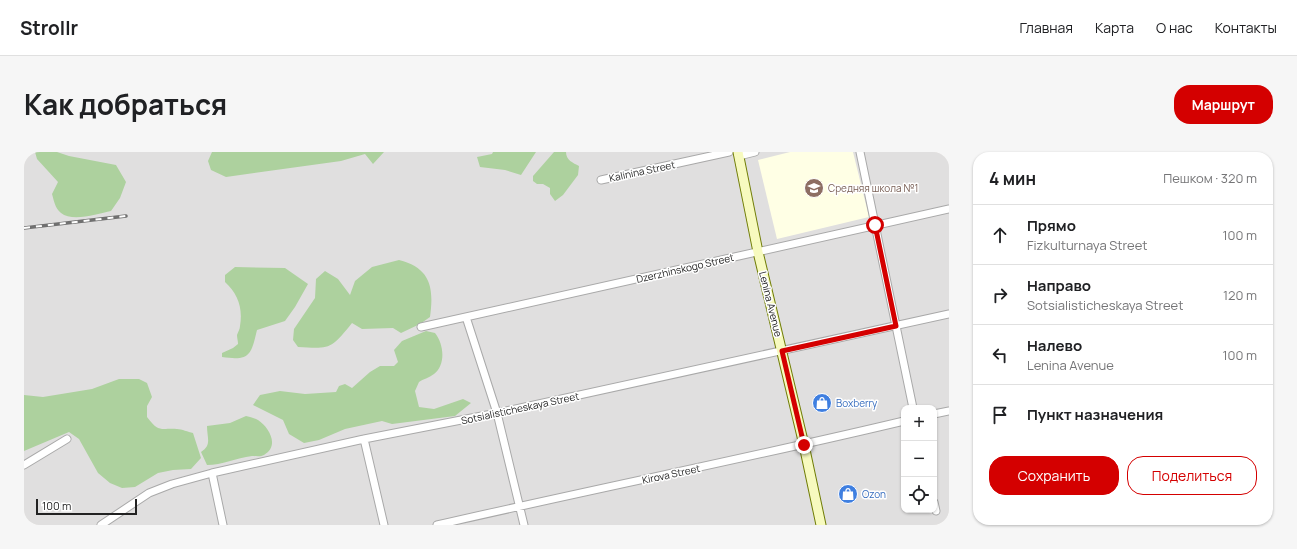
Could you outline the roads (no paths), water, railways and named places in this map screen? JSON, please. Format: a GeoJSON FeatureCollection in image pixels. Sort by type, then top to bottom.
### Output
{"type":"FeatureCollection","features":[{"type":"Feature","properties":{"kind":"main road","name":"Lenina Avenue"},"geometry":{"type":"LineString","coordinates":[[738,154],[758,252],[804,445],[821,525]]}},
{"type":"Feature","properties":{"kind":"street","name":"Kalinina Street"},"geometry":{"type":"LineString","coordinates":[[601,180],[729,152]]}},
{"type":"Feature","properties":{"kind":"street"},"geometry":{"type":"LineString","coordinates":[[738,154],[755,152]]}},
{"type":"Feature","properties":{"kind":"street"},"geometry":{"type":"LineString","coordinates":[[860,152],[912,405]]}},
{"type":"Feature","properties":{"kind":"street","name":"Dzerzhinskogo Street"},"geometry":{"type":"LineString","coordinates":[[421,327],[949,209]]}},
{"type":"Feature","properties":{"kind":"street","name":"Sotsialisticheskaya Street"},"geometry":{"type":"LineString","coordinates":[[101,525],[149,493],[172,484],[212,473],[364,439],[497,413],[949,314]]}},
{"type":"Feature","properties":{"kind":"street"},"geometry":{"type":"LineString","coordinates":[[466,317],[497,413],[524,525]]}},
{"type":"Feature","properties":{"kind":"street"},"geometry":{"type":"LineString","coordinates":[[937,413],[949,411]]}},
{"type":"Feature","properties":{"kind":"street","name":"Kirova Street"},"geometry":{"type":"LineString","coordinates":[[438,525],[519,506],[804,445],[901,422]]}},
{"type":"Feature","properties":{"kind":"street"},"geometry":{"type":"LineString","coordinates":[[24,465],[67,439]]}},
{"type":"Feature","properties":{"kind":"street"},"geometry":{"type":"LineString","coordinates":[[364,439],[384,525]]}},
{"type":"Feature","properties":{"kind":"street"},"geometry":{"type":"LineString","coordinates":[[212,473],[223,525]]}},
{"type":"Feature","properties":{"kind":"railway"},"geometry":{"type":"LineString","coordinates":[[24,228],[126,216]]}},
{"type":"Feature","properties":{"kind":"place","name":"Средняя школа №1"},"geometry":{"type":"Point","coordinates":[814,188]}},
{"type":"Feature","properties":{"kind":"place","name":"Boxberry"},"geometry":{"type":"Point","coordinates":[822,403]}},
{"type":"Feature","properties":{"kind":"place","name":"Ozon"},"geometry":{"type":"Point","coordinates":[848,494]}}]}
